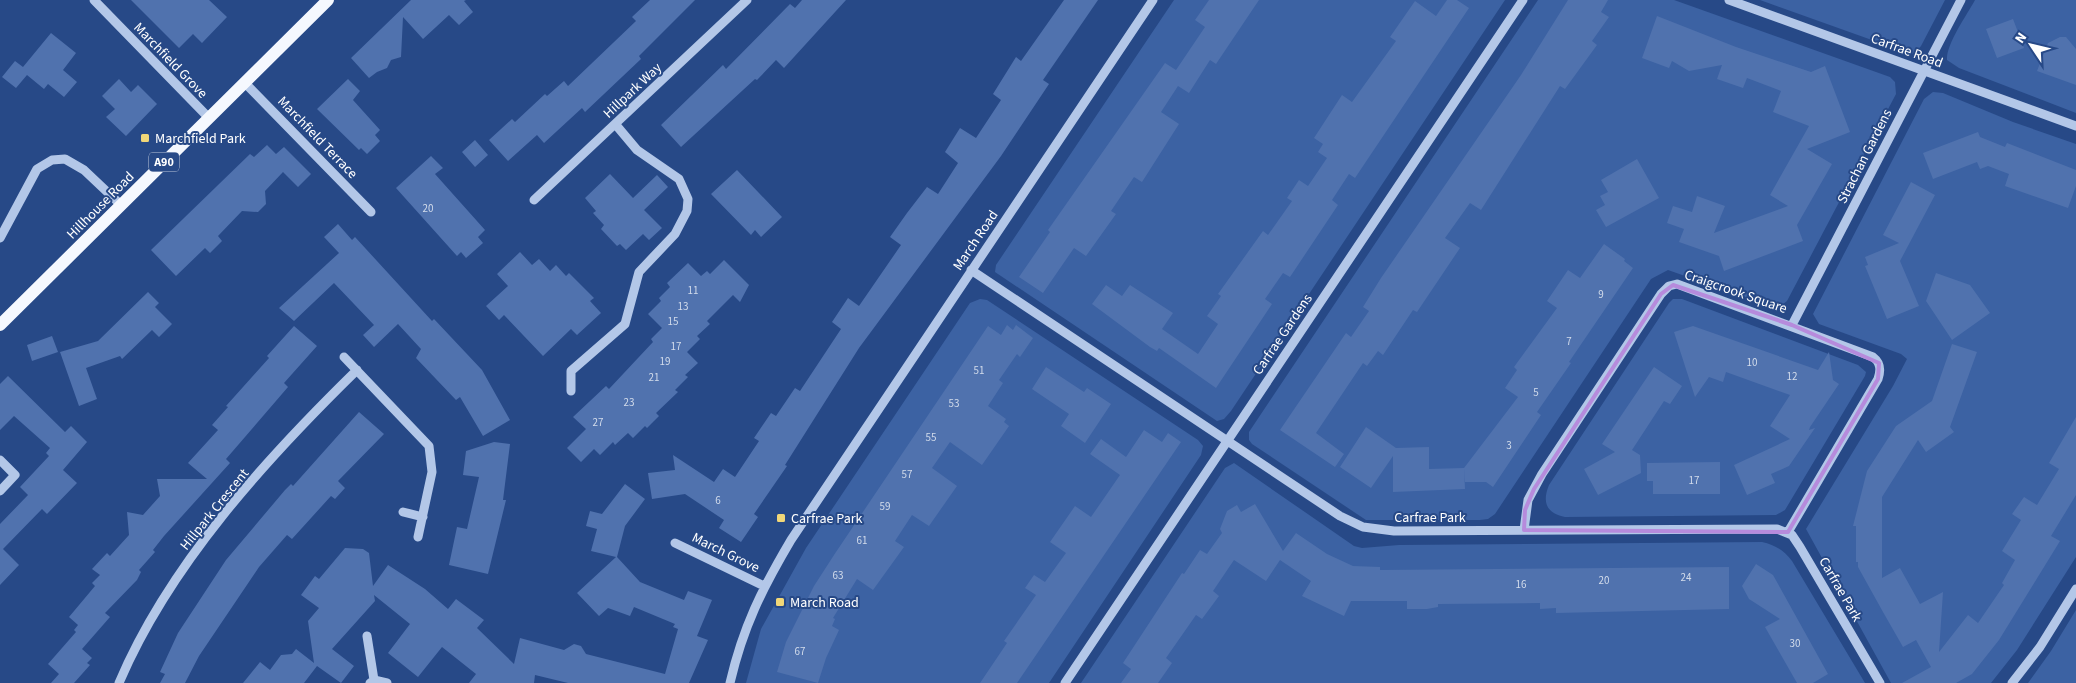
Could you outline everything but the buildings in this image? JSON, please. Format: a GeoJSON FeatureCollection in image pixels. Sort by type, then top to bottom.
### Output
{"type":"FeatureCollection","features":[{"type":"Feature","properties":{"kind":"main road","name":"Hillhouse Road"},"geometry":{"type":"LineString","coordinates":[[0,325],[328,0]]}},
{"type":"Feature","properties":{"kind":"street","name":"Marchfield Grove"},"geometry":{"type":"LineString","coordinates":[[94,0],[208,117]]}},
{"type":"Feature","properties":{"kind":"street","name":"Hillpark Way"},"geometry":{"type":"LineString","coordinates":[[534,200],[747,0]]}},
{"type":"Feature","properties":{"kind":"street","name":"March Road"},"geometry":{"type":"LineString","coordinates":[[730,683],[739,645],[764,586],[791,540],[1154,0]]}},
{"type":"Feature","properties":{"kind":"street","name":"Carfrae Gardens"},"geometry":{"type":"LineString","coordinates":[[1065,683],[1523,0]]}},
{"type":"Feature","properties":{"kind":"street","name":"Carfrae Road"},"geometry":{"type":"LineString","coordinates":[[1728,0],[2076,126]]}},
{"type":"Feature","properties":{"kind":"street","name":"Strachan Gardens"},"geometry":{"type":"LineString","coordinates":[[1792,325],[1961,0]]}},
{"type":"Feature","properties":{"kind":"street","name":"Marchfield Terrace"},"geometry":{"type":"LineString","coordinates":[[244,82],[371,212]]}},
{"type":"Feature","properties":{"kind":"street"},"geometry":{"type":"LineString","coordinates":[[571,391],[571,371],[624,324],[639,272],[675,234],[687,211],[688,199],[680,179],[637,150],[616,125]]}},
{"type":"Feature","properties":{"kind":"street"},"geometry":{"type":"LineString","coordinates":[[0,238],[37,169],[52,160],[64,159],[84,170],[121,205]]}},
{"type":"Feature","properties":{"kind":"street","name":"Carfrae Park"},"geometry":{"type":"LineString","coordinates":[[971,270],[1340,516],[1363,526],[1394,531],[1777,529],[1788,532],[1800,547],[1880,683]]}},
{"type":"Feature","properties":{"kind":"street","name":"Craigcrook Square"},"geometry":{"type":"LineString","coordinates":[[1524,530],[1525,510],[1534,488],[1661,294],[1669,286],[1682,285],[1873,357],[1878,363],[1880,373],[1837,452],[1788,532]]}},
{"type":"Feature","properties":{"kind":"street"},"geometry":{"type":"LineString","coordinates":[[344,357],[430,446],[432,472],[418,537]]}},
{"type":"Feature","properties":{"kind":"street","name":"Hillpark Crescent"},"geometry":{"type":"LineString","coordinates":[[119,683],[166,597],[209,534],[299,430],[357,370]]}},
{"type":"Feature","properties":{"kind":"street"},"geometry":{"type":"LineString","coordinates":[[0,460],[15,475],[0,491]]}},
{"type":"Feature","properties":{"kind":"street"},"geometry":{"type":"LineString","coordinates":[[403,512],[423,517]]}},
{"type":"Feature","properties":{"kind":"street","name":"March Grove"},"geometry":{"type":"LineString","coordinates":[[676,543],[764,586]]}},
{"type":"Feature","properties":{"kind":"street"},"geometry":{"type":"LineString","coordinates":[[2012,683],[2040,647],[2076,589]]}},
{"type":"Feature","properties":{"kind":"street"},"geometry":{"type":"LineString","coordinates":[[366,636],[372,682],[387,683]]}},
{"type":"Feature","properties":{"kind":"highlighted area"},"geometry":{"type":"Polygon","coordinates":[[[1673,285],[1792,325],[1879,363],[1878,379],[1788,532],[1524,530],[1525,510],[1534,489],[1661,294],[1673,285]]]}},
{"type":"Feature","properties":{"kind":"shaded area"},"geometry":{"type":"Polygon","coordinates":[[[1174,0],[1505,0],[1231,411],[1224,419],[1217,421],[995,272],[996,265],[1174,0]]]}},
{"type":"Feature","properties":{"kind":"shaded area"},"geometry":{"type":"Polygon","coordinates":[[[1538,0],[1674,0],[1890,77],[1895,82],[1896,94],[1787,301],[1778,308],[1773,307],[1668,270],[1651,279],[1495,514],[1488,519],[1480,520],[1366,520],[1252,444],[1249,440],[1249,432],[1538,0]]]}},
{"type":"Feature","properties":{"kind":"shaded area"},"geometry":{"type":"Polygon","coordinates":[[[1760,0],[1945,0],[1921,46],[1915,53],[1911,54],[1760,0]]]}},
{"type":"Feature","properties":{"kind":"shaded area"},"geometry":{"type":"Polygon","coordinates":[[[1975,0],[2076,0],[2076,113],[1959,68],[1947,60],[1953,38],[1975,0]]]}},
{"type":"Feature","properties":{"kind":"shaded area"},"geometry":{"type":"Polygon","coordinates":[[[1933,92],[1943,93],[2013,122],[2076,144],[2076,557],[2017,650],[1991,683],[1891,683],[1806,529],[1893,386],[1907,359],[1901,354],[1819,324],[1813,314],[1924,99],[1933,92]]]}},
{"type":"Feature","properties":{"kind":"shaded area"},"geometry":{"type":"Polygon","coordinates":[[[980,299],[987,300],[1198,440],[1203,446],[1201,455],[1049,683],[746,683],[761,629],[806,548],[970,303],[980,299]]]}},
{"type":"Feature","properties":{"kind":"shaded area"},"geometry":{"type":"Polygon","coordinates":[[[1673,299],[1682,299],[1858,365],[1866,372],[1865,376],[1785,510],[1776,515],[1565,517],[1554,513],[1547,506],[1546,502],[1549,485],[1673,299]]]}},
{"type":"Feature","properties":{"kind":"shaded area"},"geometry":{"type":"Polygon","coordinates":[[[1234,463],[1354,546],[1362,548],[1399,545],[1762,542],[1771,545],[1779,548],[1792,561],[1865,683],[1081,683],[1225,468],[1234,463]]]}},
{"type":"Feature","properties":{"kind":"shaded area"},"geometry":{"type":"Polygon","coordinates":[[[2076,610],[2076,683],[2028,683],[2051,651],[2076,610]]]}},
{"type":"Feature","properties":{"kind":"place","name":"Marchfield Park"},"geometry":{"type":"Point","coordinates":[145,138]}},
{"type":"Feature","properties":{"kind":"place","name":"Carfrae Park"},"geometry":{"type":"Point","coordinates":[781,518]}},
{"type":"Feature","properties":{"kind":"place","name":"March Road"},"geometry":{"type":"Point","coordinates":[780,602]}}]}
